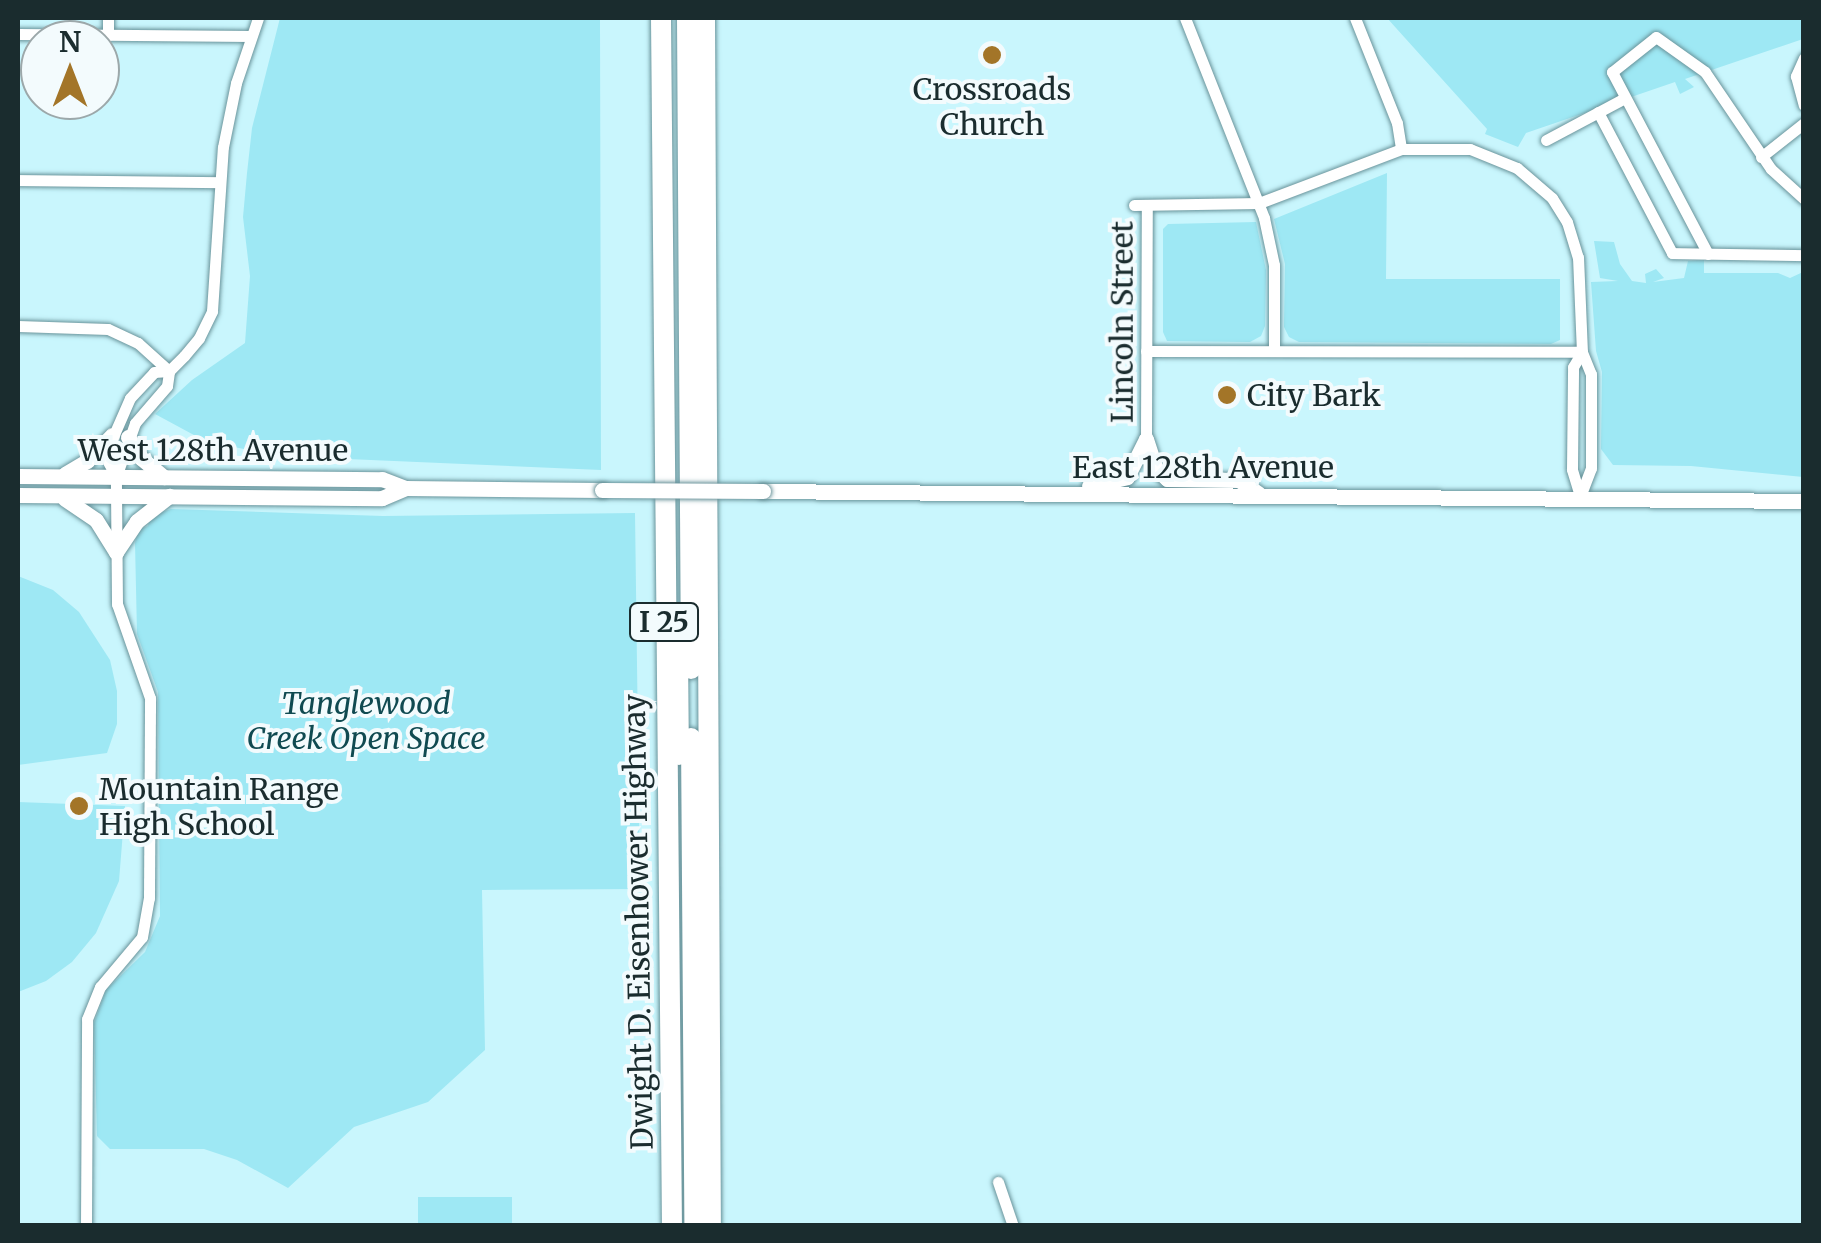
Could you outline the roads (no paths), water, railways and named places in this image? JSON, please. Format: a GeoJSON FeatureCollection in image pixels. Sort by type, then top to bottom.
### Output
{"type":"FeatureCollection","features":[{"type":"Feature","properties":{"kind":"highway","name":"Dwight D. Eisenhower Highway"},"geometry":{"type":"LineString","coordinates":[[661,18],[672,1226]]}},
{"type":"Feature","properties":{"kind":"highway"},"geometry":{"type":"LineString","coordinates":[[674,18],[682,1226]]}},
{"type":"Feature","properties":{"kind":"highway"},"geometry":{"type":"LineString","coordinates":[[687,18],[694,1226]]}},
{"type":"Feature","properties":{"kind":"highway","name":"I 25"},"geometry":{"type":"LineString","coordinates":[[706,18],[710,1226]]}},
{"type":"Feature","properties":{"kind":"main road"},"geometry":{"type":"LineString","coordinates":[[63,476],[120,436],[164,477]]}},
{"type":"Feature","properties":{"kind":"main road"},"geometry":{"type":"LineString","coordinates":[[1055,493],[1127,476],[1146,439]]}},
{"type":"Feature","properties":{"kind":"main road"},"geometry":{"type":"LineString","coordinates":[[1146,439],[1156,469],[1168,479],[1238,480],[1259,494]]}},
{"type":"Feature","properties":{"kind":"main road","name":"West 128th Avenue"},"geometry":{"type":"LineString","coordinates":[[18,476],[382,478],[405,488],[602,490]]}},
{"type":"Feature","properties":{"kind":"main road","name":"West 128th Avenue"},"geometry":{"type":"LineString","coordinates":[[18,496],[382,498],[405,488]]}},
{"type":"Feature","properties":{"kind":"main road","name":"East 128th Avenue"},"geometry":{"type":"LineString","coordinates":[[602,490],[1804,501]]}},
{"type":"Feature","properties":{"kind":"main road"},"geometry":{"type":"LineString","coordinates":[[59,496],[96,520],[116,552],[137,521],[169,496]]}},
{"type":"Feature","properties":{"kind":"street"},"geometry":{"type":"LineString","coordinates":[[120,436],[167,386],[169,370],[199,338],[214,302],[219,182],[232,96],[258,18]]}},
{"type":"Feature","properties":{"kind":"street"},"geometry":{"type":"LineString","coordinates":[[1185,18],[1259,202],[1274,258],[1274,351]]}},
{"type":"Feature","properties":{"kind":"street"},"geometry":{"type":"LineString","coordinates":[[1355,18],[1397,123],[1401,150]]}},
{"type":"Feature","properties":{"kind":"street"},"geometry":{"type":"LineString","coordinates":[[120,35],[251,36]]}},
{"type":"Feature","properties":{"kind":"street"},"geometry":{"type":"LineString","coordinates":[[1708,254],[1624,98],[1613,67],[1656,37],[1705,72],[1761,156],[1804,199]]}},
{"type":"Feature","properties":{"kind":"street"},"geometry":{"type":"LineString","coordinates":[[1804,58],[1796,76],[1804,105]]}},
{"type":"Feature","properties":{"kind":"street"},"geometry":{"type":"LineString","coordinates":[[1546,140],[1624,98]]}},
{"type":"Feature","properties":{"kind":"street"},"geometry":{"type":"LineString","coordinates":[[1598,112],[1672,253],[1804,255]]}},
{"type":"Feature","properties":{"kind":"street"},"geometry":{"type":"LineString","coordinates":[[1761,156],[1804,123]]}},
{"type":"Feature","properties":{"kind":"street"},"geometry":{"type":"LineString","coordinates":[[1259,202],[1401,150],[1470,149],[1517,168],[1552,198],[1567,222],[1578,256],[1582,352],[1592,374],[1591,468],[1580,496]]}},
{"type":"Feature","properties":{"kind":"street"},"geometry":{"type":"LineString","coordinates":[[18,180],[219,182]]}},
{"type":"Feature","properties":{"kind":"street","name":"Lincoln Street"},"geometry":{"type":"LineString","coordinates":[[1146,439],[1141,205],[1259,202]]}},
{"type":"Feature","properties":{"kind":"street"},"geometry":{"type":"LineString","coordinates":[[18,326],[108,329],[138,343],[169,370]]}},
{"type":"Feature","properties":{"kind":"street"},"geometry":{"type":"LineString","coordinates":[[1146,351],[1582,352]]}},
{"type":"Feature","properties":{"kind":"street"},"geometry":{"type":"LineString","coordinates":[[1580,496],[1572,469],[1572,384],[1574,364],[1582,352]]}},
{"type":"Feature","properties":{"kind":"street"},"geometry":{"type":"LineString","coordinates":[[86,1226],[88,1010],[100,987],[138,944],[149,907],[150,698],[119,614],[116,476],[124,465],[120,436],[136,391],[154,372],[169,370]]}},
{"type":"Feature","properties":{"kind":"street"},"geometry":{"type":"LineString","coordinates":[[998,1182],[1014,1226]]}},
{"type":"Feature","properties":{"kind":"place","name":"Crossroads Church"},"geometry":{"type":"Point","coordinates":[992,55]}},
{"type":"Feature","properties":{"kind":"place","name":"City Bark"},"geometry":{"type":"Point","coordinates":[1227,395]}},
{"type":"Feature","properties":{"kind":"place","name":"Mountain Range High School"},"geometry":{"type":"Point","coordinates":[79,806]}},
{"type":"Feature","properties":{"kind":"park label","name":"Tanglewood Creek Open Space"},"geometry":{"type":"Point","coordinates":[366,720]}}]}
